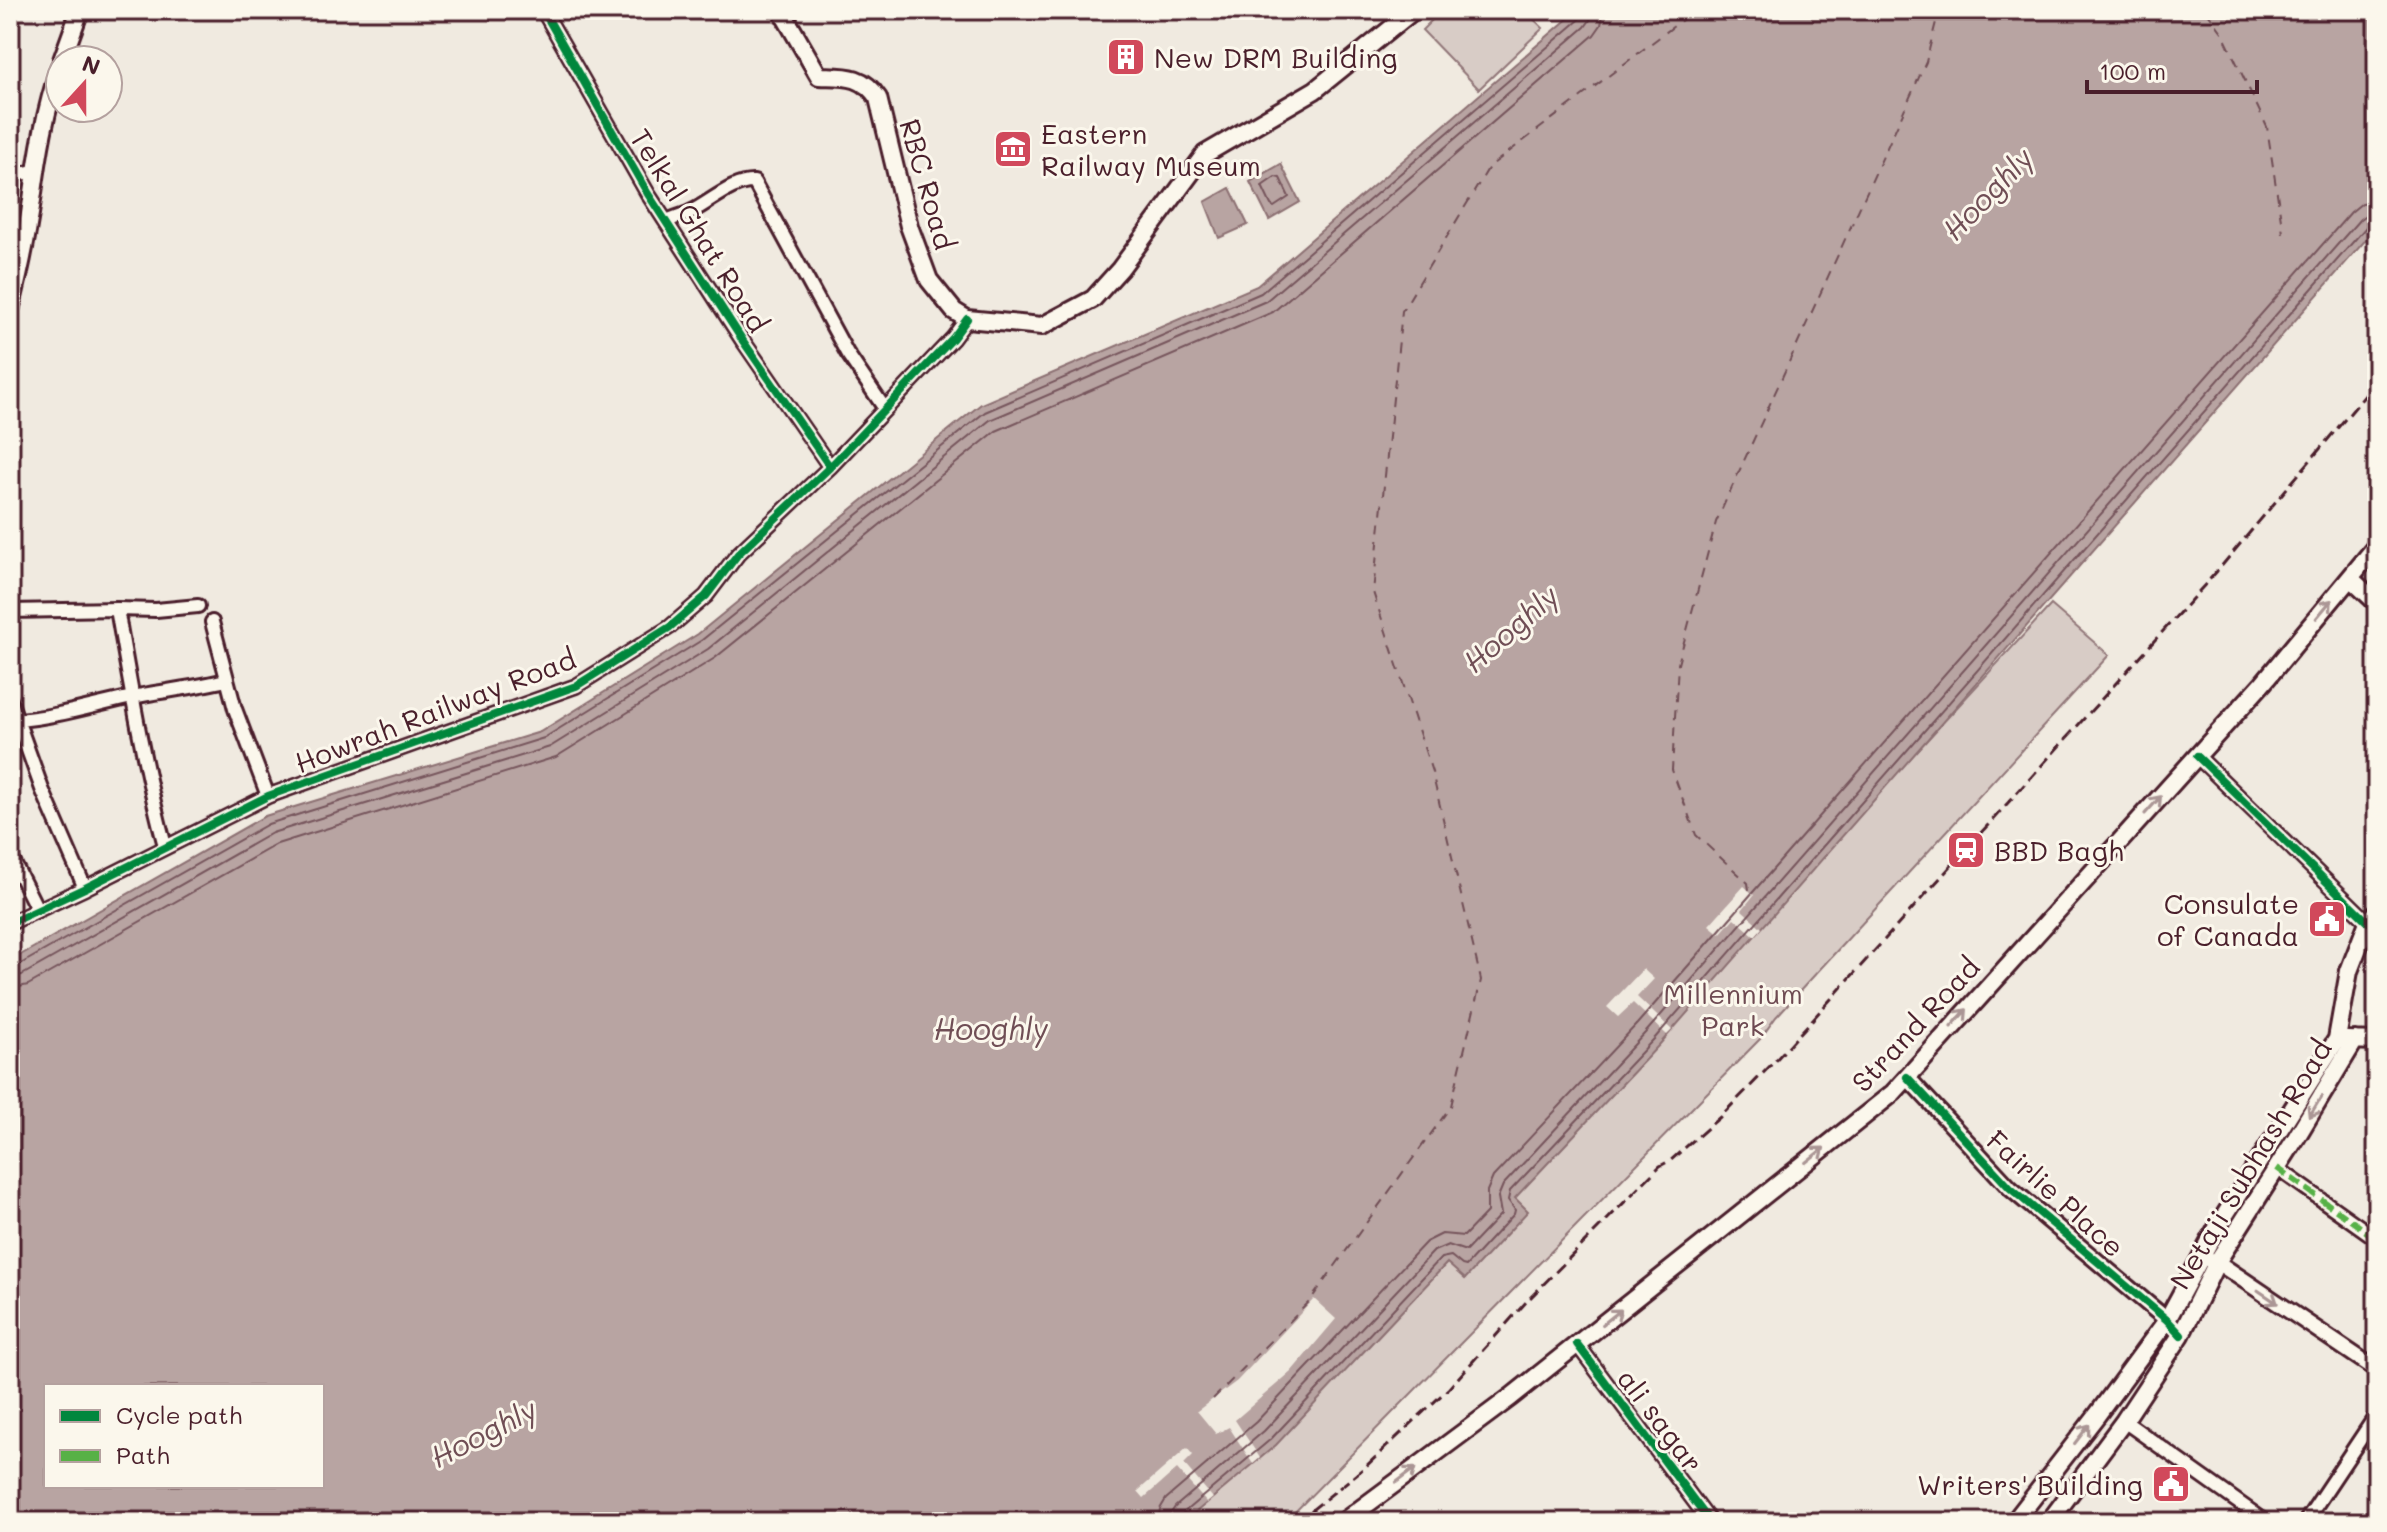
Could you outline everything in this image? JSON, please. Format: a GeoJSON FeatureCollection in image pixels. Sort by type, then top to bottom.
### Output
{"type":"FeatureCollection","features":[{"type":"Feature","properties":{"kind":"main road"},"geometry":{"type":"LineString","coordinates":[[68,44],[80,10]]}},
{"type":"Feature","properties":{"kind":"main road","name":"RBC Road"},"geometry":{"type":"LineString","coordinates":[[781,10],[819,76],[855,78],[870,86],[878,98],[909,226],[929,280],[954,311],[967,319]]}},
{"type":"Feature","properties":{"kind":"main road"},"geometry":{"type":"LineString","coordinates":[[967,319],[1042,326],[1093,299],[1120,269],[1205,154],[1315,90],[1414,10]]}},
{"type":"Feature","properties":{"kind":"main road"},"geometry":{"type":"LineString","coordinates":[[10,310],[45,124]]}},
{"type":"Feature","properties":{"kind":"main road","name":"Strand Road"},"geometry":{"type":"LineString","coordinates":[[1343,1522],[1511,1397],[1893,1093],[2263,683],[2377,545]]}},
{"type":"Feature","properties":{"kind":"main road"},"geometry":{"type":"LineString","coordinates":[[2350,578],[2377,603]]}},
{"type":"Feature","properties":{"kind":"main road","name":"Netaji Subhash Road"},"geometry":{"type":"LineString","coordinates":[[2049,1522],[2124,1421],[2181,1335],[2209,1260],[2218,1226],[2337,1039],[2349,971],[2373,917]]}},
{"type":"Feature","properties":{"kind":"main road","name":"Netaji Subhash Road"},"geometry":{"type":"LineString","coordinates":[[2209,1260],[2277,1168],[2355,1040],[2341,1013]]}},
{"type":"Feature","properties":{"kind":"main road"},"geometry":{"type":"LineString","coordinates":[[2337,1039],[2377,1041]]}},
{"type":"Feature","properties":{"kind":"main road"},"geometry":{"type":"LineString","coordinates":[[2017,1520],[2209,1260]]}},
{"type":"Feature","properties":{"kind":"street","name":"Telkal Ghat Road"},"geometry":{"type":"LineString","coordinates":[[543,10],[648,194],[743,341],[830,467]]}},
{"type":"Feature","properties":{"kind":"street"},"geometry":{"type":"LineString","coordinates":[[10,176],[35,171]]}},
{"type":"Feature","properties":{"kind":"street"},"geometry":{"type":"LineString","coordinates":[[666,221],[695,210],[734,187],[754,182],[847,353],[885,409]]}},
{"type":"Feature","properties":{"kind":"street","name":"Howrah Railway Road"},"geometry":{"type":"LineString","coordinates":[[10,923],[268,796],[576,686],[670,627],[706,596],[738,554],[830,467],[953,338],[967,319]]}},
{"type":"Feature","properties":{"kind":"street"},"geometry":{"type":"LineString","coordinates":[[10,611],[156,610],[198,606]]}},
{"type":"Feature","properties":{"kind":"street"},"geometry":{"type":"LineString","coordinates":[[117,609],[148,783],[165,846]]}},
{"type":"Feature","properties":{"kind":"street"},"geometry":{"type":"LineString","coordinates":[[212,622],[226,680],[268,796]]}},
{"type":"Feature","properties":{"kind":"street"},"geometry":{"type":"LineString","coordinates":[[18,720],[226,680]]}},
{"type":"Feature","properties":{"kind":"street"},"geometry":{"type":"LineString","coordinates":[[10,700],[42,789],[85,888]]}},
{"type":"Feature","properties":{"kind":"street"},"geometry":{"type":"LineString","coordinates":[[2197,756],[2373,917]]}},
{"type":"Feature","properties":{"kind":"street"},"geometry":{"type":"LineString","coordinates":[[10,855],[37,909]]}},
{"type":"Feature","properties":{"kind":"street","name":"Fairlie Place"},"geometry":{"type":"LineString","coordinates":[[1907,1077],[2010,1188],[2181,1335]]}},
{"type":"Feature","properties":{"kind":"street"},"geometry":{"type":"LineString","coordinates":[[2277,1168],[2377,1239]]}},
{"type":"Feature","properties":{"kind":"street"},"geometry":{"type":"LineString","coordinates":[[2209,1260],[2377,1370]]}},
{"type":"Feature","properties":{"kind":"street","name":"ali sagar"},"geometry":{"type":"LineString","coordinates":[[1577,1344],[1710,1522]]}},
{"type":"Feature","properties":{"kind":"street"},"geometry":{"type":"LineString","coordinates":[[2305,1522],[2377,1414]]}},
{"type":"Feature","properties":{"kind":"street"},"geometry":{"type":"LineString","coordinates":[[2124,1421],[2266,1522]]}},
{"type":"Feature","properties":{"kind":"green space"},"geometry":{"type":"Polygon","coordinates":[[[1442,10],[1524,10],[1543,28],[1479,89],[1422,30],[1442,10]]]}},
{"type":"Feature","properties":{"kind":"green space","name":"Millennium Park"},"geometry":{"type":"Polygon","coordinates":[[[2051,605],[2109,655],[1776,1017],[1760,1039],[1285,1522],[1176,1522],[1448,1262],[2051,605]]]}},
{"type":"Feature","properties":{"kind":"water","name":"Hooghly"},"geometry":{"type":"Polygon","coordinates":[[[1578,10],[2377,10],[2377,227],[1659,1045],[1515,1198],[1528,1211],[1465,1279],[1447,1263],[1276,1445],[1184,1522],[10,1522],[10,961],[265,816],[540,732],[698,634],[981,404],[1257,286],[1578,10]]]}},
{"type":"Feature","properties":{"kind":"water"},"geometry":{"type":"Polygon","coordinates":[[[1281,164],[1300,202],[1269,220],[1250,182],[1281,164]]]}},
{"type":"Feature","properties":{"kind":"water"},"geometry":{"type":"Polygon","coordinates":[[[1230,188],[1248,225],[1219,238],[1205,202],[1230,188]]]}},
{"type":"Feature","properties":{"kind":"pier"},"geometry":{"type":"Polygon","coordinates":[[[1744,886],[1754,895],[1742,910],[1762,928],[1755,936],[1734,918],[1720,934],[1709,925],[1744,886]]]}},
{"type":"Feature","properties":{"kind":"pier"},"geometry":{"type":"Polygon","coordinates":[[[1643,969],[1654,979],[1637,997],[1672,1030],[1667,1035],[1633,1003],[1618,1017],[1607,1007],[1643,969]]]}},
{"type":"Feature","properties":{"kind":"pier"},"geometry":{"type":"Polygon","coordinates":[[[1314,1299],[1336,1319],[1291,1372],[1235,1420],[1260,1458],[1253,1464],[1229,1427],[1216,1434],[1197,1411],[1237,1381],[1314,1299]]]}},
{"type":"Feature","properties":{"kind":"pier"},"geometry":{"type":"Polygon","coordinates":[[[1187,1448],[1193,1455],[1184,1464],[1213,1498],[1207,1503],[1177,1469],[1144,1498],[1138,1491],[1187,1448]]]}},
{"type":"Feature","properties":{"kind":"ferry route"},"geometry":{"type":"LineString","coordinates":[[1213,1399],[1309,1302],[1451,1106],[1481,980],[1432,772],[1373,592],[1402,311],[1489,167],[1695,10]]}},
{"type":"Feature","properties":{"kind":"ferry route"},"geometry":{"type":"LineString","coordinates":[[1749,890],[1748,883],[1696,835],[1672,770],[1678,664],[1716,522],[1926,62],[1939,10]]}},
{"type":"Feature","properties":{"kind":"ferry route"},"geometry":{"type":"LineString","coordinates":[[2206,10],[2222,32],[2267,127],[2283,233]]}},
{"type":"Feature","properties":{"kind":"railway"},"geometry":{"type":"LineString","coordinates":[[1297,1522],[1364,1468],[1449,1388],[1527,1301],[1660,1166],[1720,1117],[1775,1061],[2219,569],[2377,381]]}},
{"type":"Feature","properties":{"kind":"marked path"},"geometry":{"type":"LineString","coordinates":[[2277,1168],[2377,1239]]}},
{"type":"Feature","properties":{"kind":"cycle path"},"geometry":{"type":"LineString","coordinates":[[543,10],[648,194],[743,341],[830,467]]}},
{"type":"Feature","properties":{"kind":"cycle path"},"geometry":{"type":"LineString","coordinates":[[10,923],[268,796],[576,686],[670,627],[706,596],[738,554],[830,467],[953,338],[967,319]]}},
{"type":"Feature","properties":{"kind":"cycle path"},"geometry":{"type":"LineString","coordinates":[[2197,756],[2368,922]]}},
{"type":"Feature","properties":{"kind":"cycle path"},"geometry":{"type":"LineString","coordinates":[[1907,1077],[2010,1188],[2181,1335]]}},
{"type":"Feature","properties":{"kind":"cycle path"},"geometry":{"type":"LineString","coordinates":[[1577,1344],[1710,1522]]}},
{"type":"Feature","properties":{"kind":"place","name":"New DRM Building"},"geometry":{"type":"Point","coordinates":[1126,57]}},
{"type":"Feature","properties":{"kind":"place","name":"Eastern Railway Museum"},"geometry":{"type":"Point","coordinates":[1013,149]}},
{"type":"Feature","properties":{"kind":"place","name":"BBD Bagh"},"geometry":{"type":"Point","coordinates":[1966,850]}},
{"type":"Feature","properties":{"kind":"place","name":"Consulate of Canada"},"geometry":{"type":"Point","coordinates":[2327,919]}},
{"type":"Feature","properties":{"kind":"place","name":"Writers' Building"},"geometry":{"type":"Point","coordinates":[2171,1484]}}]}
